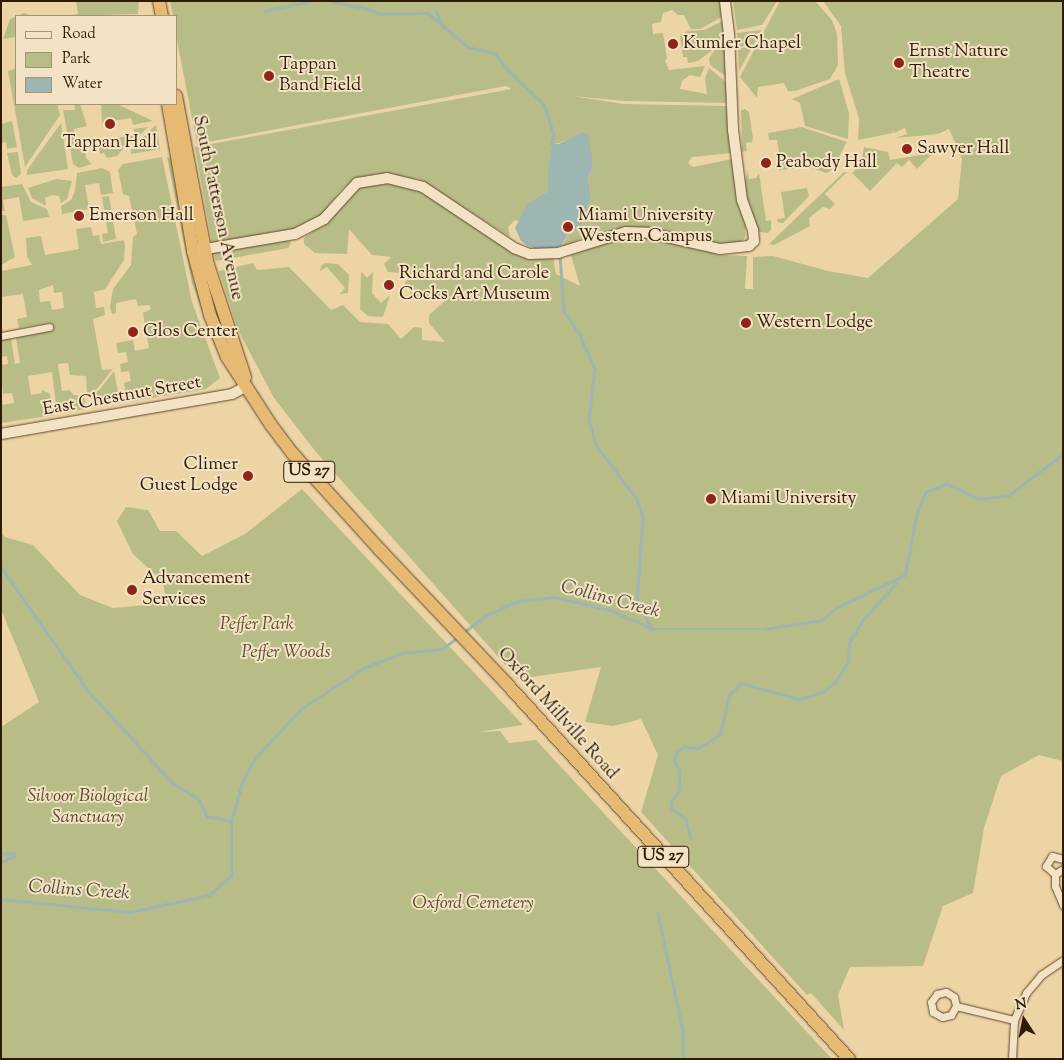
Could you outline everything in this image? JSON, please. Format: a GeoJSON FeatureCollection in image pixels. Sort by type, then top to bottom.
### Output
{"type":"FeatureCollection","features":[{"type":"Feature","properties":{"kind":"highway"},"geometry":{"type":"LineString","coordinates":[[150,1],[153,15]]}},
{"type":"Feature","properties":{"kind":"highway"},"geometry":{"type":"LineString","coordinates":[[159,1],[162,15]]}},
{"type":"Feature","properties":{"kind":"highway","name":"South Patterson Avenue"},"geometry":{"type":"LineString","coordinates":[[168,105],[218,336],[227,357],[247,386]]}},
{"type":"Feature","properties":{"kind":"highway","name":"South Patterson Avenue"},"geometry":{"type":"LineString","coordinates":[[177,105],[199,250]]}},
{"type":"Feature","properties":{"kind":"highway","name":"Oxford Millville Road"},"geometry":{"type":"LineString","coordinates":[[247,386],[293,454],[478,653],[848,1059]]}},
{"type":"Feature","properties":{"kind":"street"},"geometry":{"type":"LineString","coordinates":[[199,250],[304,231],[324,219],[357,183],[387,178],[412,182],[428,190],[514,248],[530,254],[548,255],[626,232],[649,233],[726,250],[741,249],[754,241],[742,200],[734,147],[725,1]]}},
{"type":"Feature","properties":{"kind":"street"},"geometry":{"type":"LineString","coordinates":[[1,336],[49,327]]}},
{"type":"Feature","properties":{"kind":"street","name":"East Chestnut Street"},"geometry":{"type":"LineString","coordinates":[[1,434],[232,394],[247,386]]}},
{"type":"Feature","properties":{"kind":"street"},"geometry":{"type":"LineString","coordinates":[[1055,874],[1049,872],[1047,860],[1052,856],[1063,859]]}},
{"type":"Feature","properties":{"kind":"street"},"geometry":{"type":"LineString","coordinates":[[1055,874],[1063,869]]}},
{"type":"Feature","properties":{"kind":"street"},"geometry":{"type":"LineString","coordinates":[[1055,874],[1055,886],[1063,905]]}},
{"type":"Feature","properties":{"kind":"street"},"geometry":{"type":"LineString","coordinates":[[1012,1059],[1014,1020],[1026,994],[1041,975],[1063,960]]}},
{"type":"Feature","properties":{"kind":"street"},"geometry":{"type":"LineString","coordinates":[[956,1006],[1014,1020]]}},
{"type":"Feature","properties":{"kind":"green space"},"geometry":{"type":"Polygon","coordinates":[[[76,1],[139,1],[138,14],[72,15],[78,14],[76,1]]]}},
{"type":"Feature","properties":{"kind":"green space"},"geometry":{"type":"Polygon","coordinates":[[[170,1],[720,1],[722,17],[700,29],[691,29],[684,15],[678,15],[672,10],[663,13],[661,22],[652,24],[653,34],[663,33],[667,59],[665,60],[669,70],[705,66],[700,77],[690,75],[682,81],[680,89],[707,94],[705,78],[709,68],[727,83],[729,103],[624,101],[572,96],[624,104],[727,106],[732,153],[692,157],[688,163],[693,167],[732,159],[746,225],[745,238],[739,243],[725,245],[652,229],[630,227],[580,239],[561,248],[570,231],[584,218],[591,198],[588,178],[593,166],[578,137],[552,145],[548,167],[548,191],[528,203],[520,222],[515,220],[508,227],[510,237],[418,179],[376,174],[355,179],[342,189],[319,218],[294,231],[212,243],[195,147],[512,89],[506,86],[197,144],[178,45],[178,15],[173,15],[170,1]]]}},
{"type":"Feature","properties":{"kind":"green space"},"geometry":{"type":"Polygon","coordinates":[[[733,1],[777,1],[762,25],[737,30],[733,1]]]}},
{"type":"Feature","properties":{"kind":"green space"},"geometry":{"type":"Polygon","coordinates":[[[780,1],[815,1],[832,20],[837,34],[838,65],[830,79],[795,91],[788,91],[784,83],[758,87],[757,98],[740,77],[780,1]]]}},
{"type":"Feature","properties":{"kind":"green space","name":"Miami University"},"geometry":{"type":"Polygon","coordinates":[[[823,1],[1063,1],[1063,761],[1039,755],[1001,776],[984,828],[973,893],[943,906],[923,966],[850,967],[838,995],[844,1030],[811,993],[807,995],[641,812],[658,755],[641,719],[613,726],[585,722],[601,667],[518,679],[316,452],[274,398],[238,330],[219,271],[253,263],[257,270],[289,267],[331,310],[343,305],[360,322],[388,324],[401,339],[414,327],[422,328],[422,340],[445,342],[429,323],[429,315],[448,298],[410,295],[410,289],[405,289],[405,282],[415,274],[388,272],[384,264],[391,257],[372,255],[349,229],[347,254],[315,253],[304,244],[304,238],[330,219],[359,187],[370,183],[399,183],[428,194],[516,255],[553,258],[556,274],[580,286],[571,255],[615,238],[630,236],[648,237],[723,255],[747,256],[745,289],[753,289],[753,257],[773,256],[828,271],[868,278],[958,199],[962,159],[949,129],[938,134],[896,138],[907,134],[905,128],[894,133],[892,129],[893,133],[858,140],[859,119],[845,73],[841,26],[823,1]]]}},
{"type":"Feature","properties":{"kind":"green space"},"geometry":{"type":"Polygon","coordinates":[[[15,16],[15,37],[3,39],[10,19],[15,16]]]}},
{"type":"Feature","properties":{"kind":"green space"},"geometry":{"type":"Polygon","coordinates":[[[723,21],[724,33],[716,47],[698,61],[688,63],[687,57],[683,57],[680,35],[688,31],[704,30],[723,21]]]}},
{"type":"Feature","properties":{"kind":"green space"},"geometry":{"type":"Polygon","coordinates":[[[761,30],[739,71],[738,49],[751,46],[748,44],[738,48],[737,33],[761,30]]]}},
{"type":"Feature","properties":{"kind":"green space"},"geometry":{"type":"Polygon","coordinates":[[[724,38],[727,77],[710,65],[709,58],[724,38]]]}},
{"type":"Feature","properties":{"kind":"green space"},"geometry":{"type":"Polygon","coordinates":[[[15,68],[15,105],[57,105],[60,115],[25,167],[8,71],[15,68]]]}},
{"type":"Feature","properties":{"kind":"green space"},"geometry":{"type":"Polygon","coordinates":[[[839,79],[849,113],[848,139],[805,126],[800,103],[792,99],[839,79]]]}},
{"type":"Feature","properties":{"kind":"green space"},"geometry":{"type":"Polygon","coordinates":[[[74,105],[80,105],[87,126],[74,129],[76,145],[84,144],[86,158],[92,164],[79,168],[73,164],[63,110],[75,110],[74,105]]]}},
{"type":"Feature","properties":{"kind":"green space"},"geometry":{"type":"Polygon","coordinates":[[[101,105],[119,105],[153,121],[133,125],[131,118],[102,123],[101,105]]]}},
{"type":"Feature","properties":{"kind":"green space"},"geometry":{"type":"Polygon","coordinates":[[[745,109],[749,112],[753,138],[752,142],[746,143],[747,151],[742,152],[741,110],[745,109]]]}},
{"type":"Feature","properties":{"kind":"green space"},"geometry":{"type":"Polygon","coordinates":[[[12,121],[17,147],[7,149],[6,142],[1,143],[1,124],[12,121]]]}},
{"type":"Feature","properties":{"kind":"green space"},"geometry":{"type":"Polygon","coordinates":[[[61,123],[68,169],[27,175],[27,170],[61,123]]]}},
{"type":"Feature","properties":{"kind":"green space"},"geometry":{"type":"Polygon","coordinates":[[[156,125],[160,149],[131,154],[131,149],[156,125]]]}},
{"type":"Feature","properties":{"kind":"green space"},"geometry":{"type":"Polygon","coordinates":[[[148,127],[134,141],[131,139],[117,156],[107,158],[104,153],[100,154],[98,141],[134,135],[134,129],[148,127]]]}},
{"type":"Feature","properties":{"kind":"green space"},"geometry":{"type":"Polygon","coordinates":[[[802,127],[847,142],[831,171],[826,173],[810,167],[807,156],[780,160],[777,140],[769,140],[768,133],[802,127]]]}},
{"type":"Feature","properties":{"kind":"green space"},"geometry":{"type":"Polygon","coordinates":[[[864,147],[888,152],[890,160],[933,153],[917,169],[909,160],[902,167],[897,163],[870,191],[852,173],[861,164],[864,147]]]}},
{"type":"Feature","properties":{"kind":"green space"},"geometry":{"type":"Polygon","coordinates":[[[18,152],[21,174],[16,178],[12,175],[7,153],[18,152]]]}},
{"type":"Feature","properties":{"kind":"green space"},"geometry":{"type":"Polygon","coordinates":[[[162,157],[192,302],[220,378],[206,389],[127,402],[124,383],[131,381],[129,371],[121,372],[120,364],[128,362],[126,352],[118,353],[116,343],[133,340],[135,351],[149,348],[143,313],[151,309],[149,305],[138,306],[136,299],[116,303],[116,313],[112,314],[110,307],[113,289],[131,265],[133,237],[137,234],[129,196],[123,194],[118,170],[123,164],[162,157]]]}},
{"type":"Feature","properties":{"kind":"green space"},"geometry":{"type":"Polygon","coordinates":[[[167,157],[171,158],[179,184],[178,203],[194,281],[219,357],[192,283],[167,157]]]}},
{"type":"Feature","properties":{"kind":"green space"},"geometry":{"type":"Polygon","coordinates":[[[806,159],[807,167],[779,170],[778,162],[806,159]]]}},
{"type":"Feature","properties":{"kind":"green space"},"geometry":{"type":"Polygon","coordinates":[[[102,168],[110,172],[113,193],[101,195],[99,183],[85,185],[89,209],[62,214],[61,206],[71,200],[75,191],[77,173],[102,168]]]}},
{"type":"Feature","properties":{"kind":"green space"},"geometry":{"type":"Polygon","coordinates":[[[747,169],[749,179],[756,178],[759,173],[766,221],[771,220],[771,230],[768,233],[759,232],[747,203],[743,180],[746,179],[747,169]]]}},
{"type":"Feature","properties":{"kind":"green space"},"geometry":{"type":"Polygon","coordinates":[[[844,172],[847,172],[825,194],[835,204],[830,209],[823,207],[809,218],[810,226],[774,245],[769,244],[844,172]]]}},
{"type":"Feature","properties":{"kind":"green space"},"geometry":{"type":"Polygon","coordinates":[[[56,179],[72,181],[67,199],[61,203],[59,196],[52,195],[45,198],[46,205],[44,205],[32,198],[28,188],[56,179]]]}},
{"type":"Feature","properties":{"kind":"green space"},"geometry":{"type":"Polygon","coordinates":[[[22,184],[31,202],[47,209],[49,217],[23,221],[19,197],[3,200],[5,211],[2,211],[1,187],[22,184]]]}},
{"type":"Feature","properties":{"kind":"green space"},"geometry":{"type":"Polygon","coordinates":[[[807,188],[809,196],[783,223],[778,222],[777,219],[785,218],[781,192],[807,188]]]}},
{"type":"Feature","properties":{"kind":"green space"},"geometry":{"type":"Polygon","coordinates":[[[109,196],[116,239],[103,242],[102,234],[108,233],[102,197],[109,196]]]}},
{"type":"Feature","properties":{"kind":"green space"},"geometry":{"type":"Polygon","coordinates":[[[1,215],[6,215],[15,257],[1,265],[1,215]]]}},
{"type":"Feature","properties":{"kind":"green space"},"geometry":{"type":"Polygon","coordinates":[[[91,227],[93,236],[99,235],[101,244],[124,240],[124,260],[105,289],[94,292],[96,308],[104,307],[105,315],[93,319],[102,370],[113,369],[96,390],[87,394],[86,376],[70,375],[68,363],[58,364],[62,391],[69,390],[74,395],[84,396],[86,409],[57,414],[52,372],[28,376],[31,395],[42,393],[42,390],[50,394],[54,415],[1,423],[1,405],[14,403],[12,393],[3,394],[1,365],[8,364],[7,356],[1,357],[1,340],[11,338],[15,364],[20,363],[16,337],[52,330],[50,323],[19,328],[17,319],[27,317],[23,294],[1,297],[1,271],[32,265],[27,256],[26,238],[41,236],[45,255],[79,249],[76,229],[91,227]],[[53,285],[39,290],[40,302],[50,301],[52,310],[64,308],[62,292],[54,293],[53,285]]]}},
{"type":"Feature","properties":{"kind":"green space"},"geometry":{"type":"Polygon","coordinates":[[[287,240],[291,243],[288,248],[216,261],[214,252],[287,240]]]}},
{"type":"Feature","properties":{"kind":"green space"},"geometry":{"type":"Polygon","coordinates":[[[325,263],[338,264],[349,275],[348,293],[340,294],[345,288],[327,267],[320,271],[321,266],[325,263]]]}},
{"type":"Feature","properties":{"kind":"green space"},"geometry":{"type":"Polygon","coordinates":[[[361,271],[367,278],[373,272],[372,293],[381,303],[390,295],[383,317],[368,316],[360,309],[361,271]]]}},
{"type":"Feature","properties":{"kind":"green space"},"geometry":{"type":"Polygon","coordinates":[[[114,371],[120,403],[90,408],[95,403],[90,397],[100,389],[114,371]]]}},
{"type":"Feature","properties":{"kind":"green space"},"geometry":{"type":"Polygon","coordinates":[[[302,489],[523,725],[478,732],[500,731],[509,743],[536,740],[832,1059],[1,1059],[1,727],[39,702],[1,609],[1,532],[5,537],[33,545],[80,595],[113,608],[147,605],[165,594],[163,582],[133,554],[124,536],[117,521],[126,507],[148,510],[160,531],[176,531],[202,556],[245,534],[302,489]]]}},
{"type":"Feature","properties":{"kind":"water"},"geometry":{"type":"Polygon","coordinates":[[[583,132],[589,136],[593,166],[588,178],[591,198],[582,224],[578,230],[570,231],[561,246],[542,250],[528,246],[521,241],[515,228],[528,203],[548,191],[548,167],[552,144],[559,144],[583,132]]]}},
{"type":"Feature","properties":{"kind":"waterway"},"geometry":{"type":"LineString","coordinates":[[264,11],[312,1]]}},
{"type":"Feature","properties":{"kind":"waterway"},"geometry":{"type":"LineString","coordinates":[[331,1],[369,9],[379,14],[428,13],[468,47],[495,53],[510,72],[544,104],[554,134],[552,144]]}},
{"type":"Feature","properties":{"kind":"waterway"},"geometry":{"type":"LineString","coordinates":[[436,11],[444,28]]}},
{"type":"Feature","properties":{"kind":"waterway"},"geometry":{"type":"LineString","coordinates":[[560,255],[564,311],[580,335],[595,369],[589,420],[596,445],[637,499],[643,518],[637,601],[652,628]]}},
{"type":"Feature","properties":{"kind":"waterway","name":"Collins Creek"},"geometry":{"type":"LineString","coordinates":[[464,632],[484,617],[517,601],[555,597],[610,610],[653,629],[764,629],[822,620],[836,608],[905,575],[917,512],[926,492],[947,483],[978,499],[1009,495],[1063,454]]}},
{"type":"Feature","properties":{"kind":"waterway"},"geometry":{"type":"LineString","coordinates":[[1,567],[89,692],[173,783],[199,799],[207,816],[231,821]]}},
{"type":"Feature","properties":{"kind":"waterway"},"geometry":{"type":"LineString","coordinates":[[690,838],[686,820],[671,808],[671,801],[678,792],[679,784],[679,771],[674,761],[677,751],[684,747],[698,748],[720,735],[729,695],[741,683],[799,699],[823,692],[835,682],[848,662],[849,643],[863,620],[896,583]]}},
{"type":"Feature","properties":{"kind":"waterway","name":"Collins Creek"},"geometry":{"type":"LineString","coordinates":[[1,899],[130,912],[209,895],[231,876],[231,821],[241,785],[255,758],[302,708],[364,668],[402,653],[442,649],[458,637]]}},
{"type":"Feature","properties":{"kind":"waterway"},"geometry":{"type":"LineString","coordinates":[[1,854],[15,853],[14,857],[1,862]]}},
{"type":"Feature","properties":{"kind":"waterway"},"geometry":{"type":"LineString","coordinates":[[658,913],[683,1032],[684,1059]]}},
{"type":"Feature","properties":{"kind":"place","name":"Kumler Chapel"},"geometry":{"type":"Point","coordinates":[673,44]}},
{"type":"Feature","properties":{"kind":"place","name":"Ernst Nature Theatre"},"geometry":{"type":"Point","coordinates":[899,63]}},
{"type":"Feature","properties":{"kind":"place","name":"Tappan Band Field"},"geometry":{"type":"Point","coordinates":[269,76]}},
{"type":"Feature","properties":{"kind":"place","name":"Tappan Hall"},"geometry":{"type":"Point","coordinates":[110,124]}},
{"type":"Feature","properties":{"kind":"place","name":"Sawyer Hall"},"geometry":{"type":"Point","coordinates":[907,149]}},
{"type":"Feature","properties":{"kind":"place","name":"Peabody Hall"},"geometry":{"type":"Point","coordinates":[766,163]}},
{"type":"Feature","properties":{"kind":"place","name":"Emerson Hall"},"geometry":{"type":"Point","coordinates":[79,216]}},
{"type":"Feature","properties":{"kind":"place","name":"Miami University Western Campus"},"geometry":{"type":"Point","coordinates":[568,227]}},
{"type":"Feature","properties":{"kind":"place","name":"Richard and Carole Cocks Art Museum"},"geometry":{"type":"Point","coordinates":[389,285]}},
{"type":"Feature","properties":{"kind":"place","name":"Western Lodge"},"geometry":{"type":"Point","coordinates":[746,323]}},
{"type":"Feature","properties":{"kind":"place","name":"Glos Center"},"geometry":{"type":"Point","coordinates":[133,332]}},
{"type":"Feature","properties":{"kind":"place","name":"Climer Guest Lodge"},"geometry":{"type":"Point","coordinates":[248,476]}},
{"type":"Feature","properties":{"kind":"place","name":"Miami University"},"geometry":{"type":"Point","coordinates":[711,499]}},
{"type":"Feature","properties":{"kind":"place","name":"Advancement Services"},"geometry":{"type":"Point","coordinates":[132,590]}},
{"type":"Feature","properties":{"kind":"park label","name":"Peffer Park"},"geometry":{"type":"Point","coordinates":[257,625]}},
{"type":"Feature","properties":{"kind":"park label","name":"Peffer Woods"},"geometry":{"type":"Point","coordinates":[286,653]}},
{"type":"Feature","properties":{"kind":"park label","name":"Silvoor Biological Sanctuary"},"geometry":{"type":"Point","coordinates":[88,808]}},
{"type":"Feature","properties":{"kind":"park label","name":"Oxford Cemetery"},"geometry":{"type":"Point","coordinates":[473,904]}}]}
